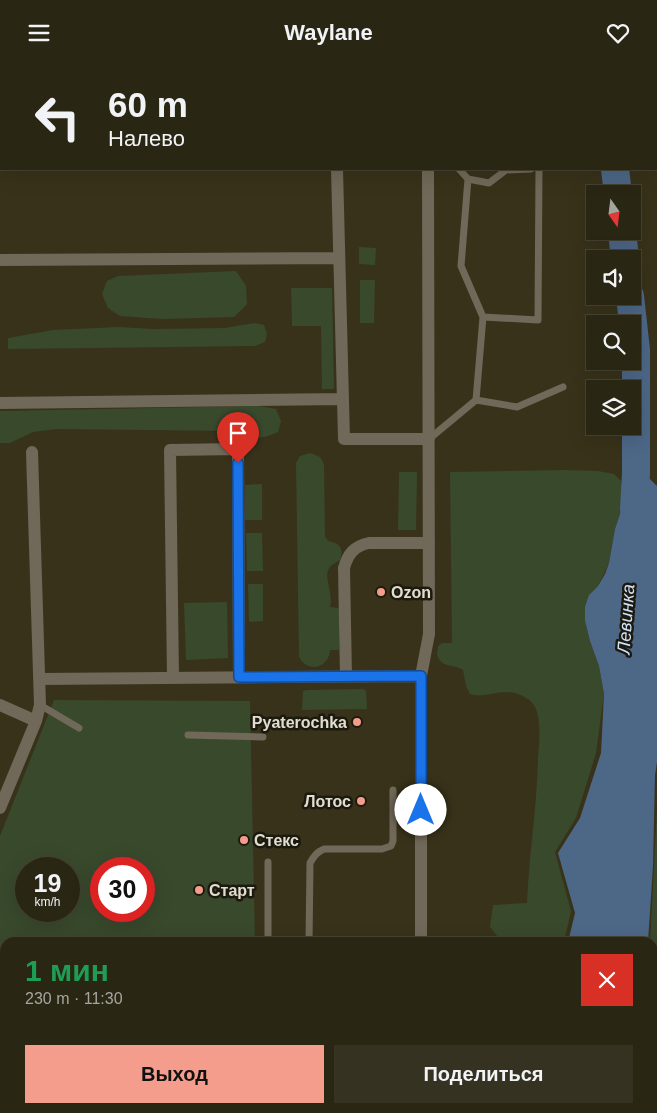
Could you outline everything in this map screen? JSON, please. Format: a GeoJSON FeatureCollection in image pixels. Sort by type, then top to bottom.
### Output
{"type":"FeatureCollection","features":[{"type":"Feature","properties":{"kind":"street"},"geometry":{"type":"LineString","coordinates":[[337,170],[344,439],[429,439]]}},
{"type":"Feature","properties":{"kind":"street"},"geometry":{"type":"LineString","coordinates":[[421,937],[421,676],[429,634],[428,170]]}},
{"type":"Feature","properties":{"kind":"street"},"geometry":{"type":"LineString","coordinates":[[0,261],[339,258]]}},
{"type":"Feature","properties":{"kind":"street"},"geometry":{"type":"LineString","coordinates":[[0,403],[342,399]]}},
{"type":"Feature","properties":{"kind":"street"},"geometry":{"type":"LineString","coordinates":[[173,678],[170,450],[238,449],[239,677]]}},
{"type":"Feature","properties":{"kind":"street"},"geometry":{"type":"LineString","coordinates":[[0,808],[36,721],[40,701],[32,452]]}},
{"type":"Feature","properties":{"kind":"street"},"geometry":{"type":"LineString","coordinates":[[346,676],[344,568],[347,558],[360,545],[369,543],[429,543]]}},
{"type":"Feature","properties":{"kind":"street"},"geometry":{"type":"LineString","coordinates":[[40,679],[421,676]]}},
{"type":"Feature","properties":{"kind":"street"},"geometry":{"type":"LineString","coordinates":[[0,705],[36,721]]}},
{"type":"Feature","properties":{"kind":"lane"},"geometry":{"type":"LineString","coordinates":[[460,170],[468,179],[490,183],[506,170]]}},
{"type":"Feature","properties":{"kind":"lane"},"geometry":{"type":"LineString","coordinates":[[483,317],[538,320],[539,170]]}},
{"type":"Feature","properties":{"kind":"lane"},"geometry":{"type":"LineString","coordinates":[[429,439],[476,400],[483,317],[460,266],[468,179]]}},
{"type":"Feature","properties":{"kind":"lane"},"geometry":{"type":"LineString","coordinates":[[476,400],[517,407],[563,387]]}},
{"type":"Feature","properties":{"kind":"lane"},"geometry":{"type":"LineString","coordinates":[[40,701],[79,728]]}},
{"type":"Feature","properties":{"kind":"lane"},"geometry":{"type":"LineString","coordinates":[[188,735],[263,737]]}},
{"type":"Feature","properties":{"kind":"lane"},"geometry":{"type":"LineString","coordinates":[[309,937],[310,863],[313,857],[324,849],[382,849],[391,846],[393,841],[393,791]]}},
{"type":"Feature","properties":{"kind":"lane"},"geometry":{"type":"LineString","coordinates":[[268,861],[268,937]]}},
{"type":"Feature","properties":{"kind":"green space"},"geometry":{"type":"Polygon","coordinates":[[[359,247],[376,248],[375,265],[359,264],[359,247]]]}},
{"type":"Feature","properties":{"kind":"green space"},"geometry":{"type":"Polygon","coordinates":[[[236,271],[246,286],[247,304],[234,317],[162,319],[120,316],[108,308],[102,294],[107,281],[118,276],[236,271]]]}},
{"type":"Feature","properties":{"kind":"green space"},"geometry":{"type":"Polygon","coordinates":[[[360,280],[375,280],[374,323],[360,323],[360,280]]]}},
{"type":"Feature","properties":{"kind":"green space"},"geometry":{"type":"Polygon","coordinates":[[[291,288],[332,288],[334,389],[322,389],[321,326],[292,326],[291,288]]]}},
{"type":"Feature","properties":{"kind":"green space"},"geometry":{"type":"Polygon","coordinates":[[[255,323],[264,325],[267,334],[265,342],[255,346],[8,349],[8,338],[53,330],[118,327],[155,329],[224,328],[255,323]]]}},
{"type":"Feature","properties":{"kind":"green space"},"geometry":{"type":"Polygon","coordinates":[[[259,406],[276,409],[281,421],[278,432],[257,437],[247,436],[236,431],[57,429],[33,432],[10,443],[0,443],[0,411],[259,406]]]}},
{"type":"Feature","properties":{"kind":"green space"},"geometry":{"type":"Polygon","coordinates":[[[310,453],[320,457],[324,464],[325,536],[328,541],[336,543],[342,552],[340,560],[331,566],[327,575],[331,596],[330,607],[339,608],[339,650],[330,650],[326,661],[317,667],[307,665],[299,657],[296,463],[300,456],[310,453]]]}},
{"type":"Feature","properties":{"kind":"green space"},"geometry":{"type":"Polygon","coordinates":[[[598,471],[614,474],[621,481],[623,505],[615,529],[609,563],[598,586],[589,595],[585,621],[599,666],[604,694],[596,753],[576,818],[555,852],[571,911],[565,937],[498,937],[490,927],[493,905],[527,903],[536,794],[539,723],[533,704],[518,694],[504,692],[483,695],[470,694],[466,686],[463,670],[445,664],[437,655],[438,646],[442,643],[452,643],[450,472],[598,471]]]}},
{"type":"Feature","properties":{"kind":"green space"},"geometry":{"type":"Polygon","coordinates":[[[399,472],[417,472],[416,530],[398,530],[399,472]]]}},
{"type":"Feature","properties":{"kind":"green space"},"geometry":{"type":"Polygon","coordinates":[[[262,484],[262,520],[245,520],[245,485],[262,484]]]}},
{"type":"Feature","properties":{"kind":"green space"},"geometry":{"type":"Polygon","coordinates":[[[246,533],[262,533],[263,571],[247,571],[246,533]]]}},
{"type":"Feature","properties":{"kind":"green space"},"geometry":{"type":"Polygon","coordinates":[[[248,584],[263,584],[263,621],[249,622],[248,584]]]}},
{"type":"Feature","properties":{"kind":"green space"},"geometry":{"type":"Polygon","coordinates":[[[227,602],[228,658],[186,660],[184,603],[227,602]]]}},
{"type":"Feature","properties":{"kind":"green space"},"geometry":{"type":"Polygon","coordinates":[[[363,689],[366,691],[367,709],[302,710],[303,691],[363,689]]]}},
{"type":"Feature","properties":{"kind":"green space","name":"Старт"},"geometry":{"type":"Polygon","coordinates":[[[54,700],[250,701],[255,937],[0,937],[0,836],[54,700]]]}},
{"type":"Feature","properties":{"kind":"green space"},"geometry":{"type":"Polygon","coordinates":[[[657,809],[657,937],[650,937],[657,809]]]}},
{"type":"Feature","properties":{"kind":"water"},"geometry":{"type":"Polygon","coordinates":[[[636,473],[650,479],[657,486],[657,762],[648,937],[569,937],[575,913],[558,853],[580,818],[601,753],[604,694],[599,666],[585,621],[585,607],[589,595],[598,586],[609,563],[615,529],[623,505],[625,486],[629,478],[636,473]]]}},
{"type":"Feature","properties":{"kind":"waterway","name":"Левинка"},"geometry":{"type":"LineString","coordinates":[[615,170],[617,185]]}},
{"type":"Feature","properties":{"kind":"waterway","name":"Левинка"},"geometry":{"type":"LineString","coordinates":[[623,240],[624,250]]}},
{"type":"Feature","properties":{"kind":"waterway","name":"Левинка"},"geometry":{"type":"LineString","coordinates":[[631,305],[636,350],[636,473],[634,509]]}},
{"type":"Feature","properties":{"kind":"place","name":"Ozon"},"geometry":{"type":"Point","coordinates":[381,592]}},
{"type":"Feature","properties":{"kind":"place","name":"Pyaterochka"},"geometry":{"type":"Point","coordinates":[357,722]}},
{"type":"Feature","properties":{"kind":"place","name":"Лотос"},"geometry":{"type":"Point","coordinates":[361,801]}},
{"type":"Feature","properties":{"kind":"place","name":"Стекс"},"geometry":{"type":"Point","coordinates":[244,840]}},
{"type":"Feature","properties":{"kind":"place","name":"Старт"},"geometry":{"type":"Point","coordinates":[199,890]}},
{"type":"Feature","properties":{"kind":"route"},"geometry":{"type":"LineString","coordinates":[[238,463],[239,677],[421,676],[421,810]]}}]}
